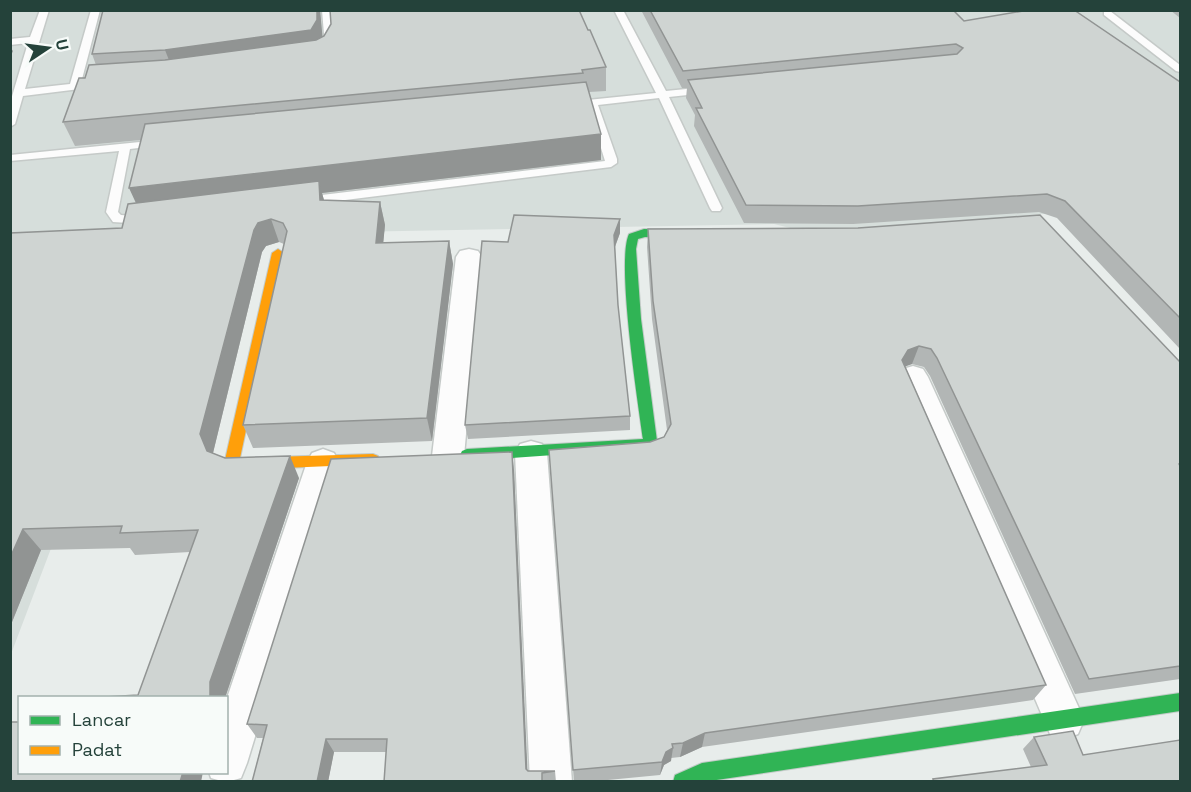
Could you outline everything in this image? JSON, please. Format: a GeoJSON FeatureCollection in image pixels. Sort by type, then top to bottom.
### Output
{"type":"FeatureCollection","features":[{"type":"Feature","properties":{"kind":"street"},"geometry":{"type":"LineString","coordinates":[[469,257],[442,456],[646,445],[649,442],[635,319],[630,249],[633,237],[644,233],[702,234]]}},
{"type":"Feature","properties":{"kind":"street"},"geometry":{"type":"LineString","coordinates":[[278,254],[231,460],[237,464],[391,459]]}},
{"type":"Feature","properties":{"kind":"street"},"geometry":{"type":"LineString","coordinates":[[913,377],[1064,720]]}},
{"type":"Feature","properties":{"kind":"street"},"geometry":{"type":"LineString","coordinates":[[531,453],[551,782]]}},
{"type":"Feature","properties":{"kind":"street"},"geometry":{"type":"LineString","coordinates":[[228,756],[323,462]]}},
{"type":"Feature","properties":{"kind":"street"},"geometry":{"type":"LineString","coordinates":[[682,782],[702,772],[1180,702]]}},
{"type":"Feature","properties":{"kind":"lane"},"geometry":{"type":"LineString","coordinates":[[10,124],[34,39],[45,10]]}},
{"type":"Feature","properties":{"kind":"lane"},"geometry":{"type":"LineString","coordinates":[[75,85],[96,10]]}},
{"type":"Feature","properties":{"kind":"lane"},"geometry":{"type":"LineString","coordinates":[[321,58],[328,54],[330,47],[327,10]]}},
{"type":"Feature","properties":{"kind":"lane"},"geometry":{"type":"LineString","coordinates":[[618,10],[663,95],[716,208]]}},
{"type":"Feature","properties":{"kind":"lane"},"geometry":{"type":"LineString","coordinates":[[1107,13],[1180,69]]}},
{"type":"Feature","properties":{"kind":"lane"},"geometry":{"type":"LineString","coordinates":[[10,42],[34,39]]}},
{"type":"Feature","properties":{"kind":"lane"},"geometry":{"type":"LineString","coordinates":[[18,93],[108,83]]}},
{"type":"Feature","properties":{"kind":"lane"},"geometry":{"type":"LineString","coordinates":[[557,105],[720,89]]}},
{"type":"Feature","properties":{"kind":"lane"},"geometry":{"type":"LineString","coordinates":[[287,203],[607,165],[611,163],[611,159],[592,102]]}},
{"type":"Feature","properties":{"kind":"lane"},"geometry":{"type":"LineString","coordinates":[[10,158],[172,142]]}},
{"type":"Feature","properties":{"kind":"lane"},"geometry":{"type":"LineString","coordinates":[[125,147],[112,212],[117,219],[157,218]]}},
{"type":"Feature","properties":{"kind":"shaded area"},"geometry":{"type":"Polygon","coordinates":[[[11,11],[1180,11],[1180,208],[1164,195],[960,227],[826,237],[774,224],[180,235],[69,501],[11,654],[11,11]]]}},
{"type":"Feature","properties":{"kind":"building"},"geometry":{"type":"Polygon","coordinates":[[[103,10],[317,10],[317,20],[311,30],[165,50],[92,54],[103,10]]]}},
{"type":"Feature","properties":{"kind":"building"},"geometry":{"type":"Polygon","coordinates":[[[330,10],[579,10],[606,67],[582,70],[583,73],[63,122],[79,78],[85,78],[89,65],[165,60],[316,40],[324,36],[331,24],[330,10]]]}},
{"type":"Feature","properties":{"kind":"building"},"geometry":{"type":"Polygon","coordinates":[[[650,10],[953,10],[964,21],[1029,10],[1074,10],[1180,82],[1180,318],[1065,201],[1047,194],[858,206],[746,205],[696,108],[702,108],[688,80],[957,54],[963,48],[956,44],[683,71],[650,10]]]}},
{"type":"Feature","properties":{"kind":"building"},"geometry":{"type":"Polygon","coordinates":[[[586,82],[601,134],[129,188],[145,124],[586,82]]]}},
{"type":"Feature","properties":{"kind":"building"},"geometry":{"type":"Polygon","coordinates":[[[319,181],[320,200],[380,202],[376,243],[449,241],[427,418],[243,425],[287,231],[283,223],[271,219],[258,223],[254,230],[200,434],[207,451],[225,458],[290,456],[210,682],[210,696],[121,696],[138,695],[198,530],[120,533],[122,526],[23,529],[10,558],[10,233],[122,228],[128,204],[319,181]]]}},
{"type":"Feature","properties":{"kind":"building"},"geometry":{"type":"Polygon","coordinates":[[[514,215],[620,219],[614,235],[618,305],[630,416],[465,425],[482,241],[508,242],[514,215]]]}},
{"type":"Feature","properties":{"kind":"building"},"geometry":{"type":"Polygon","coordinates":[[[1040,215],[1180,362],[1180,666],[1089,679],[937,358],[931,349],[919,346],[908,350],[902,360],[1046,685],[705,733],[683,743],[672,744],[673,748],[666,752],[662,762],[573,770],[549,450],[650,442],[664,437],[671,424],[653,301],[648,229],[858,228],[1040,215]]]}},
{"type":"Feature","properties":{"kind":"building"},"geometry":{"type":"Polygon","coordinates":[[[512,452],[526,769],[528,771],[555,771],[542,773],[542,782],[384,782],[387,739],[326,739],[317,782],[252,782],[267,725],[247,724],[331,459],[512,452]]]}},
{"type":"Feature","properties":{"kind":"building"},"geometry":{"type":"Polygon","coordinates":[[[10,722],[18,722],[18,774],[182,774],[180,782],[10,782],[10,722]]]}},
{"type":"Feature","properties":{"kind":"building"},"geometry":{"type":"Polygon","coordinates":[[[1073,731],[1083,755],[1180,740],[1180,782],[934,782],[933,779],[1047,765],[1034,737],[1073,731]]]}},
{"type":"Feature","properties":{"kind":"traffic: fast"},"geometry":{"type":"LineString","coordinates":[[467,455],[648,444],[650,441],[635,319],[630,249],[633,237],[644,233],[693,234]]}},
{"type":"Feature","properties":{"kind":"traffic: fast"},"geometry":{"type":"LineString","coordinates":[[682,782],[702,772],[1180,702]]}},
{"type":"Feature","properties":{"kind":"traffic: slow"},"geometry":{"type":"LineString","coordinates":[[278,253],[232,460],[237,464],[373,460]]}}]}
